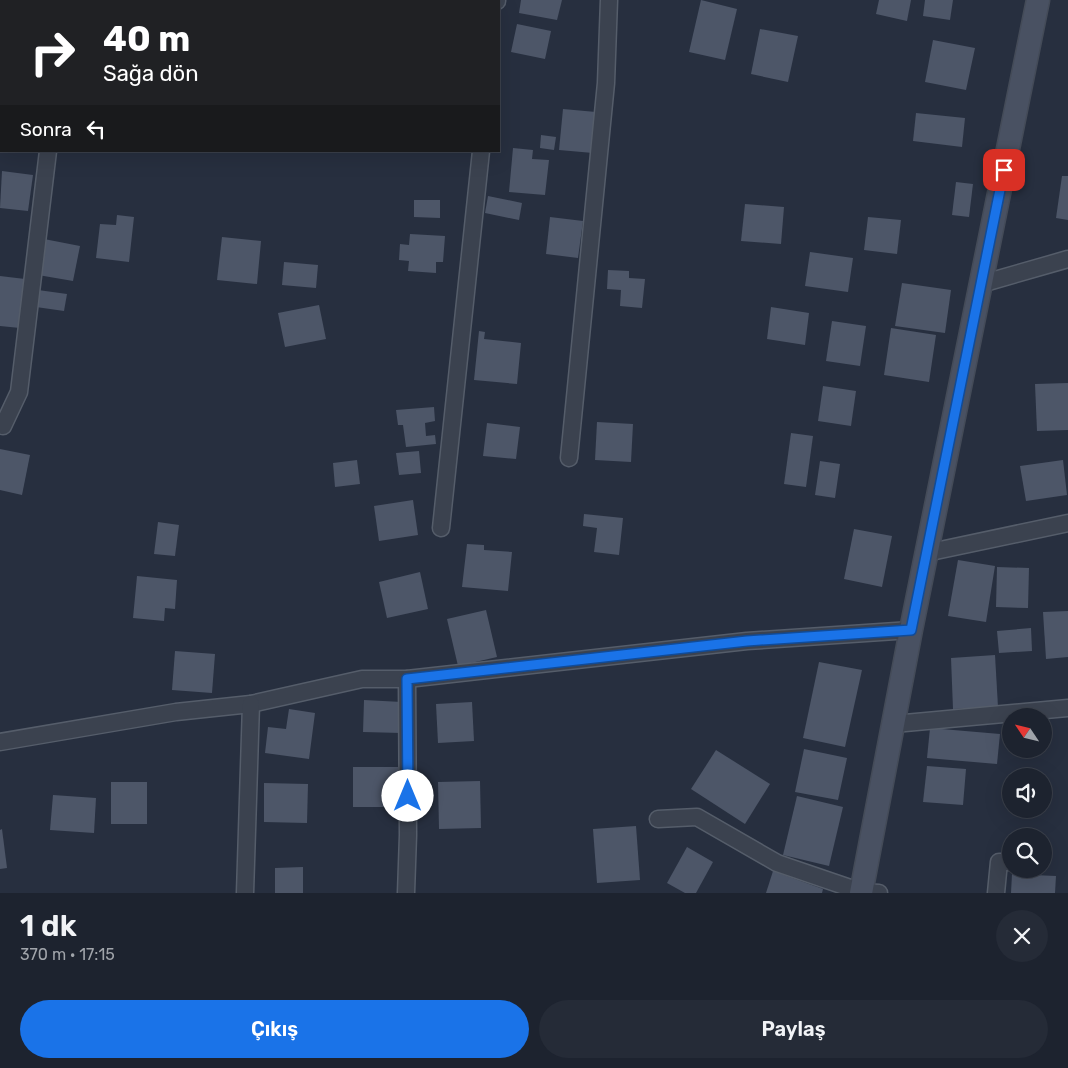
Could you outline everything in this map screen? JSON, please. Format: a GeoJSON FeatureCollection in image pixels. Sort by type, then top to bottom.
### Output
{"type":"FeatureCollection","features":[{"type":"Feature","properties":{"kind":"street"},"geometry":{"type":"LineString","coordinates":[[570,458],[606,83],[609,0]]}},
{"type":"Feature","properties":{"kind":"street"},"geometry":{"type":"LineString","coordinates":[[658,819],[697,816],[777,863],[867,893],[911,630],[1038,0]]}},
{"type":"Feature","properties":{"kind":"street"},"geometry":{"type":"LineString","coordinates":[[0,423],[3,426],[19,392],[48,152]]}},
{"type":"Feature","properties":{"kind":"street"},"geometry":{"type":"LineString","coordinates":[[441,528],[481,152]]}},
{"type":"Feature","properties":{"kind":"street"},"geometry":{"type":"LineString","coordinates":[[981,284],[1068,259]]}},
{"type":"Feature","properties":{"kind":"street"},"geometry":{"type":"LineString","coordinates":[[926,553],[1068,523]]}},
{"type":"Feature","properties":{"kind":"street"},"geometry":{"type":"LineString","coordinates":[[0,742],[176,712],[250,704],[362,679],[407,679],[747,641],[911,630]]}},
{"type":"Feature","properties":{"kind":"street"},"geometry":{"type":"LineString","coordinates":[[406,893],[408,835],[407,679]]}},
{"type":"Feature","properties":{"kind":"street"},"geometry":{"type":"LineString","coordinates":[[245,893],[250,704]]}},
{"type":"Feature","properties":{"kind":"street"},"geometry":{"type":"LineString","coordinates":[[894,724],[1068,708]]}},
{"type":"Feature","properties":{"kind":"street"},"geometry":{"type":"LineString","coordinates":[[996,893],[999,862],[1002,862]]}},
{"type":"Feature","properties":{"kind":"building"},"geometry":{"type":"Polygon","coordinates":[[[521,0],[562,0],[557,20],[519,13],[521,0]]]}},
{"type":"Feature","properties":{"kind":"building"},"geometry":{"type":"Polygon","coordinates":[[[701,0],[737,9],[725,60],[689,52],[701,0]]]}},
{"type":"Feature","properties":{"kind":"building"},"geometry":{"type":"Polygon","coordinates":[[[879,0],[911,0],[907,21],[876,14],[879,0]]]}},
{"type":"Feature","properties":{"kind":"building"},"geometry":{"type":"Polygon","coordinates":[[[925,0],[953,0],[950,20],[923,16],[925,0]]]}},
{"type":"Feature","properties":{"kind":"building"},"geometry":{"type":"Polygon","coordinates":[[[517,24],[551,31],[545,59],[511,52],[517,24]]]}},
{"type":"Feature","properties":{"kind":"building"},"geometry":{"type":"Polygon","coordinates":[[[760,29],[798,36],[788,82],[751,74],[760,29]]]}},
{"type":"Feature","properties":{"kind":"building"},"geometry":{"type":"Polygon","coordinates":[[[933,40],[975,48],[966,90],[925,82],[933,40]]]}},
{"type":"Feature","properties":{"kind":"building"},"geometry":{"type":"Polygon","coordinates":[[[563,109],[596,112],[593,153],[559,150],[563,109]]]}},
{"type":"Feature","properties":{"kind":"building"},"geometry":{"type":"Polygon","coordinates":[[[916,113],[965,118],[962,147],[913,141],[916,113]]]}},
{"type":"Feature","properties":{"kind":"building"},"geometry":{"type":"Polygon","coordinates":[[[541,135],[556,137],[554,150],[540,148],[541,135]]]}},
{"type":"Feature","properties":{"kind":"building"},"geometry":{"type":"Polygon","coordinates":[[[513,148],[533,150],[532,159],[549,160],[545,195],[509,192],[513,148]]]}},
{"type":"Feature","properties":{"kind":"building"},"geometry":{"type":"Polygon","coordinates":[[[2,171],[33,175],[28,211],[0,208],[2,171]]]}},
{"type":"Feature","properties":{"kind":"building"},"geometry":{"type":"Polygon","coordinates":[[[1062,176],[1068,176],[1068,220],[1056,218],[1062,176]]]}},
{"type":"Feature","properties":{"kind":"building"},"geometry":{"type":"Polygon","coordinates":[[[956,182],[973,184],[969,217],[952,215],[956,182]]]}},
{"type":"Feature","properties":{"kind":"building"},"geometry":{"type":"Polygon","coordinates":[[[488,196],[522,203],[519,220],[485,213],[488,196]]]}},
{"type":"Feature","properties":{"kind":"building"},"geometry":{"type":"Polygon","coordinates":[[[414,200],[440,200],[440,218],[414,217],[414,200]]]}},
{"type":"Feature","properties":{"kind":"building"},"geometry":{"type":"Polygon","coordinates":[[[745,204],[784,207],[781,244],[741,241],[745,204]]]}},
{"type":"Feature","properties":{"kind":"building"},"geometry":{"type":"Polygon","coordinates":[[[117,215],[134,217],[129,262],[96,258],[100,224],[116,225],[117,215]]]}},
{"type":"Feature","properties":{"kind":"building"},"geometry":{"type":"Polygon","coordinates":[[[550,217],[583,221],[578,258],[546,254],[550,217]]]}},
{"type":"Feature","properties":{"kind":"building"},"geometry":{"type":"Polygon","coordinates":[[[868,217],[901,220],[897,254],[864,250],[868,217]]]}},
{"type":"Feature","properties":{"kind":"building"},"geometry":{"type":"Polygon","coordinates":[[[410,234],[445,236],[443,262],[436,262],[436,273],[408,271],[409,261],[399,260],[400,244],[409,245],[410,234]]]}},
{"type":"Feature","properties":{"kind":"building"},"geometry":{"type":"Polygon","coordinates":[[[222,237],[261,241],[257,284],[217,280],[222,237]]]}},
{"type":"Feature","properties":{"kind":"building"},"geometry":{"type":"Polygon","coordinates":[[[44,239],[80,246],[73,281],[38,275],[44,239]]]}},
{"type":"Feature","properties":{"kind":"building"},"geometry":{"type":"Polygon","coordinates":[[[810,252],[853,258],[848,292],[805,286],[810,252]]]}},
{"type":"Feature","properties":{"kind":"building"},"geometry":{"type":"Polygon","coordinates":[[[284,262],[318,265],[316,288],[282,285],[284,262]]]}},
{"type":"Feature","properties":{"kind":"building"},"geometry":{"type":"Polygon","coordinates":[[[608,270],[629,271],[629,278],[645,279],[642,308],[620,306],[621,290],[607,289],[608,270]]]}},
{"type":"Feature","properties":{"kind":"building"},"geometry":{"type":"Polygon","coordinates":[[[0,276],[25,279],[20,328],[0,326],[0,276]]]}},
{"type":"Feature","properties":{"kind":"building"},"geometry":{"type":"Polygon","coordinates":[[[902,283],[951,290],[945,333],[895,326],[902,283]]]}},
{"type":"Feature","properties":{"kind":"building"},"geometry":{"type":"Polygon","coordinates":[[[38,290],[67,294],[64,311],[36,307],[38,290]]]}},
{"type":"Feature","properties":{"kind":"building"},"geometry":{"type":"Polygon","coordinates":[[[319,305],[326,339],[285,347],[278,313],[319,305]]]}},
{"type":"Feature","properties":{"kind":"building"},"geometry":{"type":"Polygon","coordinates":[[[771,307],[809,313],[805,345],[767,339],[771,307]]]}},
{"type":"Feature","properties":{"kind":"building"},"geometry":{"type":"Polygon","coordinates":[[[832,321],[866,326],[860,366],[826,361],[832,321]]]}},
{"type":"Feature","properties":{"kind":"building"},"geometry":{"type":"Polygon","coordinates":[[[891,328],[936,335],[929,382],[884,375],[891,328]]]}},
{"type":"Feature","properties":{"kind":"building"},"geometry":{"type":"Polygon","coordinates":[[[479,331],[485,332],[484,339],[521,343],[517,384],[474,380],[479,331]]]}},
{"type":"Feature","properties":{"kind":"building"},"geometry":{"type":"Polygon","coordinates":[[[1068,383],[1068,430],[1037,431],[1035,384],[1068,383]]]}},
{"type":"Feature","properties":{"kind":"building"},"geometry":{"type":"Polygon","coordinates":[[[823,386],[856,391],[851,426],[818,421],[823,386]]]}},
{"type":"Feature","properties":{"kind":"building"},"geometry":{"type":"Polygon","coordinates":[[[434,407],[435,421],[425,423],[426,436],[435,435],[436,444],[406,447],[403,425],[398,425],[396,410],[434,407]]]}},
{"type":"Feature","properties":{"kind":"building"},"geometry":{"type":"Polygon","coordinates":[[[597,422],[633,424],[631,462],[595,460],[597,422]]]}},
{"type":"Feature","properties":{"kind":"building"},"geometry":{"type":"Polygon","coordinates":[[[487,423],[520,427],[516,459],[483,456],[487,423]]]}},
{"type":"Feature","properties":{"kind":"building"},"geometry":{"type":"Polygon","coordinates":[[[791,433],[813,436],[806,487],[784,484],[791,433]]]}},
{"type":"Feature","properties":{"kind":"building"},"geometry":{"type":"Polygon","coordinates":[[[0,449],[30,455],[22,495],[0,490],[0,449]]]}},
{"type":"Feature","properties":{"kind":"building"},"geometry":{"type":"Polygon","coordinates":[[[419,451],[421,473],[399,475],[396,453],[419,451]]]}},
{"type":"Feature","properties":{"kind":"building"},"geometry":{"type":"Polygon","coordinates":[[[357,460],[360,484],[335,487],[333,463],[357,460]]]}},
{"type":"Feature","properties":{"kind":"building"},"geometry":{"type":"Polygon","coordinates":[[[1063,460],[1067,495],[1026,501],[1020,466],[1063,460]]]}},
{"type":"Feature","properties":{"kind":"building"},"geometry":{"type":"Polygon","coordinates":[[[820,461],[840,464],[835,498],[815,495],[820,461]]]}},
{"type":"Feature","properties":{"kind":"building"},"geometry":{"type":"Polygon","coordinates":[[[413,500],[418,535],[379,541],[374,506],[413,500]]]}},
{"type":"Feature","properties":{"kind":"building"},"geometry":{"type":"Polygon","coordinates":[[[584,514],[623,518],[619,555],[594,552],[597,528],[583,526],[584,514]]]}},
{"type":"Feature","properties":{"kind":"building"},"geometry":{"type":"Polygon","coordinates":[[[158,522],[179,525],[175,556],[154,554],[158,522]]]}},
{"type":"Feature","properties":{"kind":"building"},"geometry":{"type":"Polygon","coordinates":[[[854,529],[892,536],[882,587],[844,579],[854,529]]]}},
{"type":"Feature","properties":{"kind":"building"},"geometry":{"type":"Polygon","coordinates":[[[467,544],[484,545],[484,550],[512,552],[508,591],[462,587],[467,544]]]}},
{"type":"Feature","properties":{"kind":"building"},"geometry":{"type":"Polygon","coordinates":[[[958,560],[995,566],[986,622],[948,616],[958,560]]]}},
{"type":"Feature","properties":{"kind":"building"},"geometry":{"type":"Polygon","coordinates":[[[997,567],[1029,568],[1028,608],[996,607],[997,567]]]}},
{"type":"Feature","properties":{"kind":"building"},"geometry":{"type":"Polygon","coordinates":[[[420,572],[428,609],[387,618],[379,582],[420,572]]]}},
{"type":"Feature","properties":{"kind":"building"},"geometry":{"type":"Polygon","coordinates":[[[137,576],[177,580],[175,609],[165,608],[164,621],[133,618],[137,576]]]}},
{"type":"Feature","properties":{"kind":"building"},"geometry":{"type":"Polygon","coordinates":[[[486,610],[497,657],[458,666],[447,619],[486,610]]]}},
{"type":"Feature","properties":{"kind":"building"},"geometry":{"type":"Polygon","coordinates":[[[1068,611],[1068,657],[1046,659],[1043,612],[1068,611]]]}},
{"type":"Feature","properties":{"kind":"building"},"geometry":{"type":"Polygon","coordinates":[[[1031,628],[1032,651],[999,653],[997,631],[1031,628]]]}},
{"type":"Feature","properties":{"kind":"building"},"geometry":{"type":"Polygon","coordinates":[[[175,651],[215,654],[212,693],[172,690],[175,651]]]}},
{"type":"Feature","properties":{"kind":"building"},"geometry":{"type":"Polygon","coordinates":[[[995,655],[998,707],[953,709],[951,658],[995,655]]]}},
{"type":"Feature","properties":{"kind":"building"},"geometry":{"type":"Polygon","coordinates":[[[819,662],[862,670],[845,747],[803,738],[819,662]]]}},
{"type":"Feature","properties":{"kind":"building"},"geometry":{"type":"Polygon","coordinates":[[[364,700],[402,702],[401,733],[363,732],[364,700]]]}},
{"type":"Feature","properties":{"kind":"building"},"geometry":{"type":"Polygon","coordinates":[[[472,702],[474,741],[438,743],[436,704],[472,702]]]}},
{"type":"Feature","properties":{"kind":"building"},"geometry":{"type":"Polygon","coordinates":[[[289,709],[315,713],[309,759],[265,753],[268,727],[286,729],[289,709]]]}},
{"type":"Feature","properties":{"kind":"building"},"geometry":{"type":"Polygon","coordinates":[[[930,728],[1000,734],[997,764],[927,758],[930,728]]]}},
{"type":"Feature","properties":{"kind":"building"},"geometry":{"type":"Polygon","coordinates":[[[804,749],[847,758],[838,800],[795,792],[804,749]]]}},
{"type":"Feature","properties":{"kind":"building"},"geometry":{"type":"Polygon","coordinates":[[[716,750],[770,784],[745,824],[691,789],[716,750]]]}},
{"type":"Feature","properties":{"kind":"building"},"geometry":{"type":"Polygon","coordinates":[[[927,766],[966,769],[963,805],[923,802],[927,766]]]}},
{"type":"Feature","properties":{"kind":"building"},"geometry":{"type":"Polygon","coordinates":[[[353,767],[398,767],[398,807],[353,807],[353,767]]]}},
{"type":"Feature","properties":{"kind":"building"},"geometry":{"type":"Polygon","coordinates":[[[480,781],[481,828],[439,829],[438,782],[480,781]]]}},
{"type":"Feature","properties":{"kind":"building"},"geometry":{"type":"Polygon","coordinates":[[[111,782],[147,782],[147,824],[111,824],[111,782]]]}},
{"type":"Feature","properties":{"kind":"building"},"geometry":{"type":"Polygon","coordinates":[[[264,783],[308,784],[307,823],[264,822],[264,783]]]}},
{"type":"Feature","properties":{"kind":"building"},"geometry":{"type":"Polygon","coordinates":[[[53,795],[96,798],[94,833],[50,830],[53,795]]]}},
{"type":"Feature","properties":{"kind":"building"},"geometry":{"type":"Polygon","coordinates":[[[797,796],[843,807],[829,866],[783,855],[797,796]]]}},
{"type":"Feature","properties":{"kind":"building"},"geometry":{"type":"Polygon","coordinates":[[[636,826],[640,880],[597,883],[593,829],[636,826]]]}},
{"type":"Feature","properties":{"kind":"building"},"geometry":{"type":"Polygon","coordinates":[[[2,829],[7,868],[0,869],[0,830],[2,829]]]}},
{"type":"Feature","properties":{"kind":"building"},"geometry":{"type":"Polygon","coordinates":[[[687,847],[713,862],[696,893],[685,893],[667,883],[687,847]]]}},
{"type":"Feature","properties":{"kind":"building"},"geometry":{"type":"Polygon","coordinates":[[[303,867],[303,893],[275,893],[275,868],[303,867]]]}},
{"type":"Feature","properties":{"kind":"building"},"geometry":{"type":"Polygon","coordinates":[[[773,871],[823,889],[822,893],[766,893],[773,871]]]}},
{"type":"Feature","properties":{"kind":"building"},"geometry":{"type":"Polygon","coordinates":[[[1052,876],[1056,876],[1055,893],[1011,893],[1012,878],[1052,878],[1052,876]]]}},
{"type":"Feature","properties":{"kind":"route"},"geometry":{"type":"LineString","coordinates":[[408,796],[407,679],[747,641],[911,630],[1004,170]]}}]}
